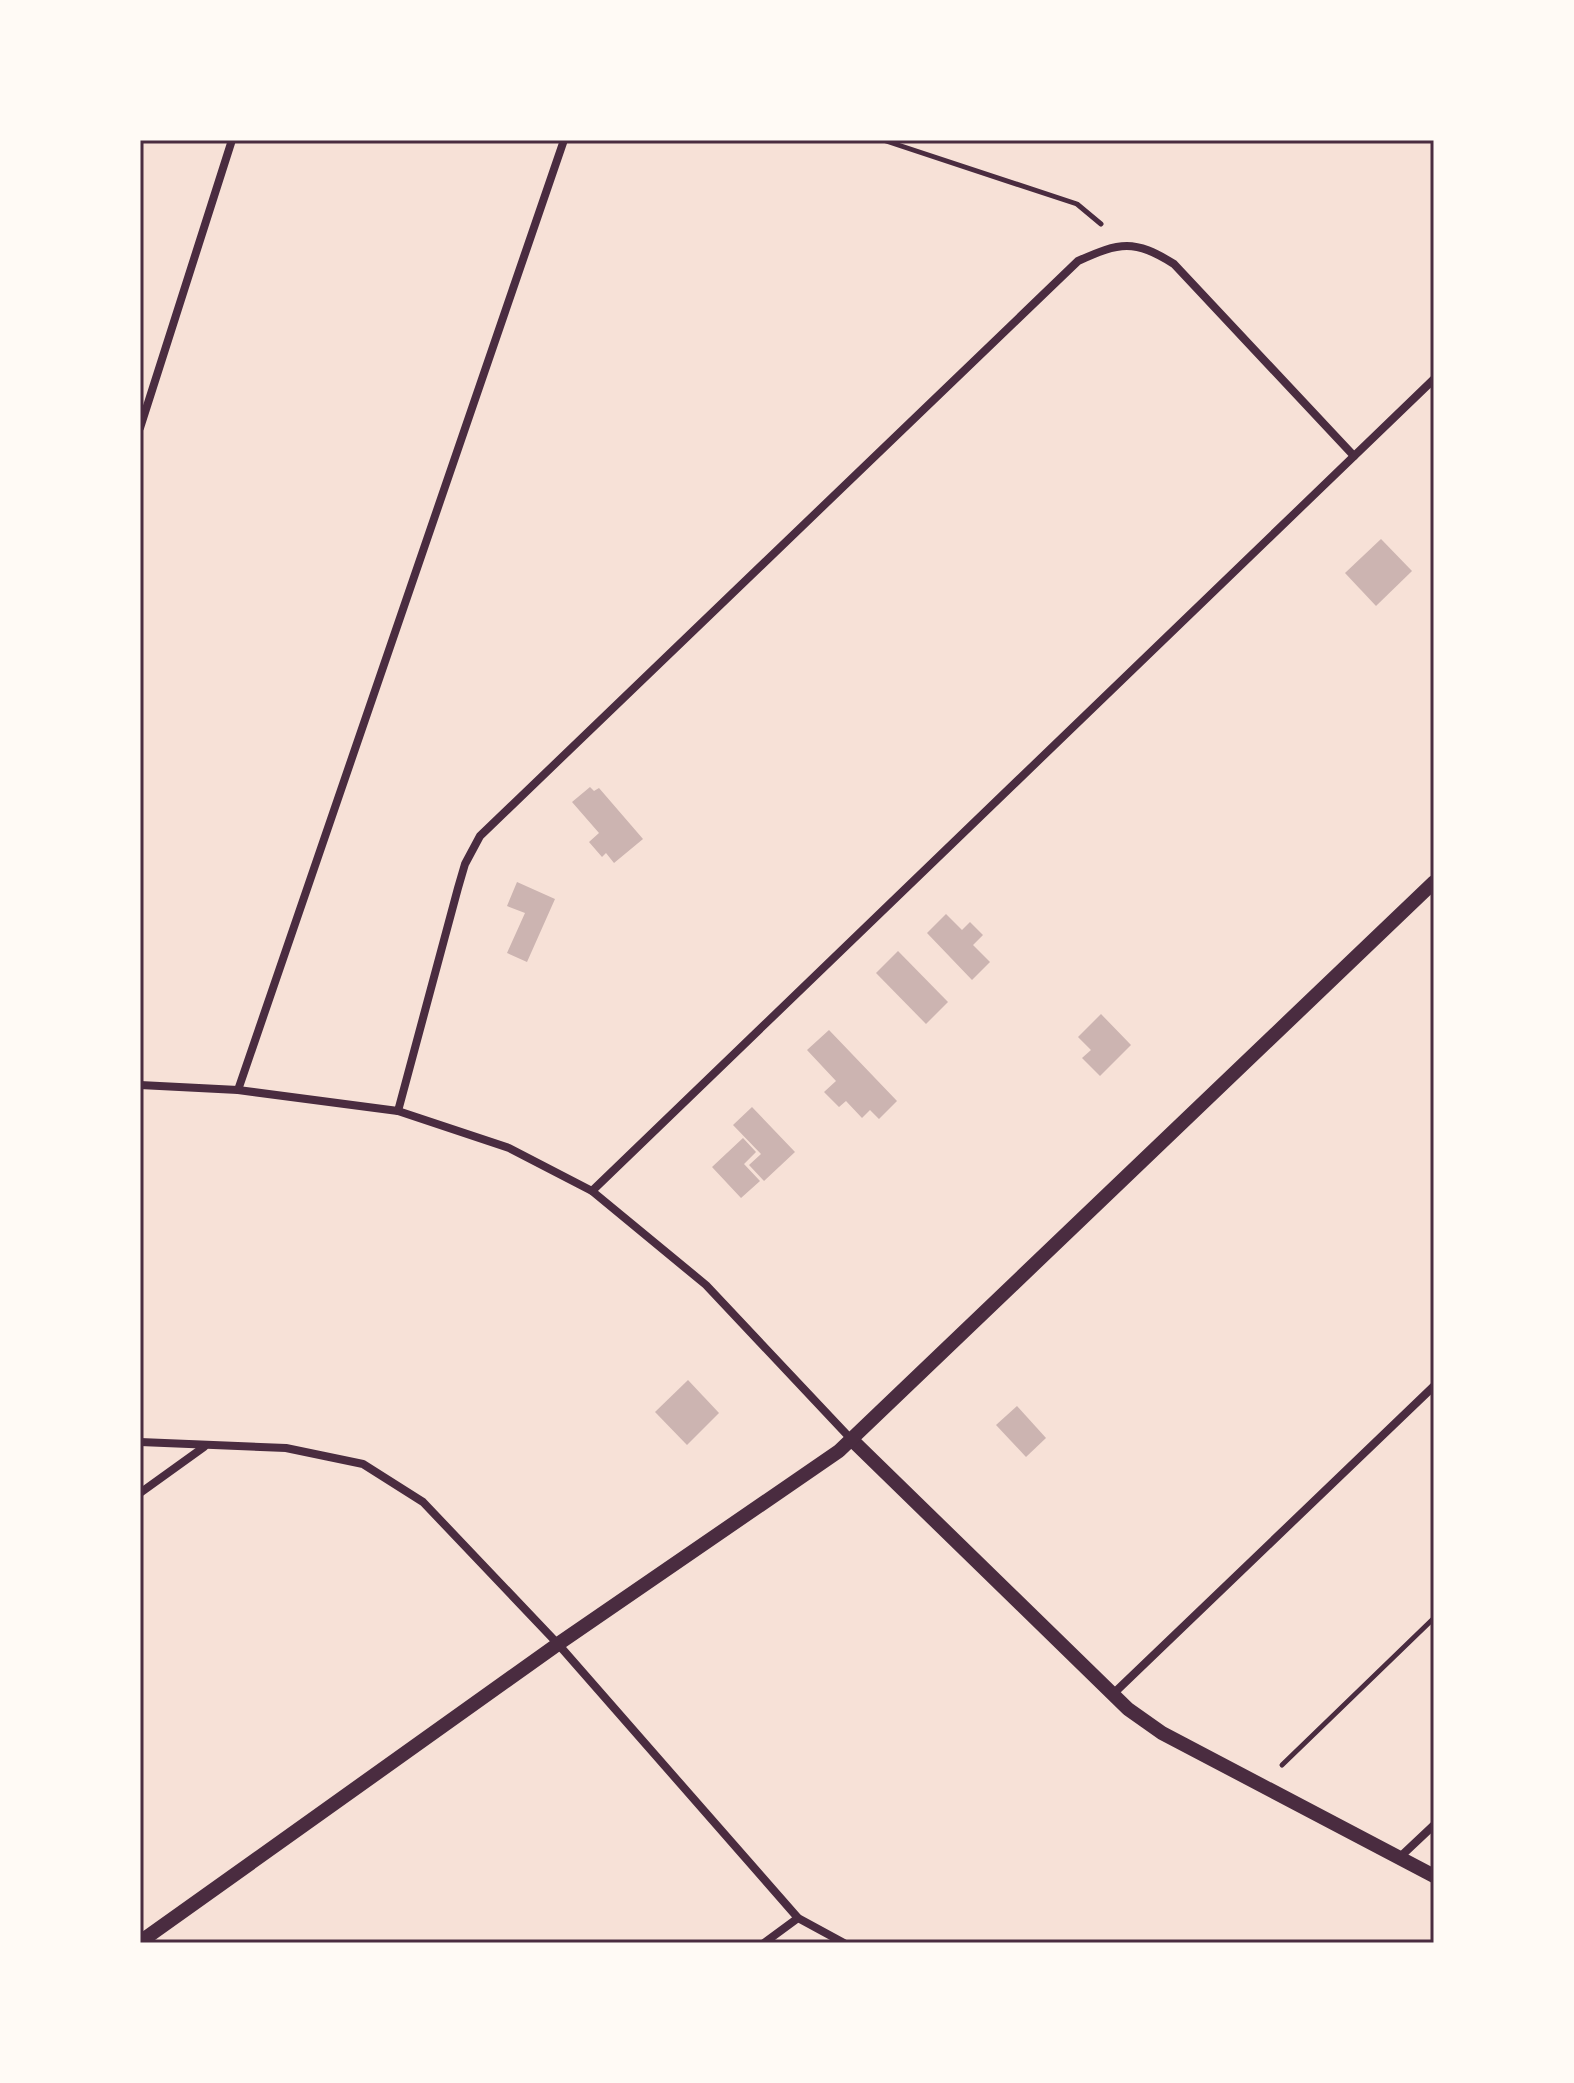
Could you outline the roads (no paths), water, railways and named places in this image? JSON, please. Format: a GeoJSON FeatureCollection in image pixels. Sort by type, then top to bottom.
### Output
{"type":"FeatureCollection","features":[{"type":"Feature","properties":{"kind":"street"},"geometry":{"type":"LineString","coordinates":[[140,428],[232,140]]}},
{"type":"Feature","properties":{"kind":"street"},"geometry":{"type":"LineString","coordinates":[[238,1090],[564,140]]}},
{"type":"Feature","properties":{"kind":"street"},"geometry":{"type":"LineString","coordinates":[[398,1111],[465,864],[480,836],[1078,261],[1125,244],[1156,253],[1174,264],[1354,456]]}},
{"type":"Feature","properties":{"kind":"street"},"geometry":{"type":"LineString","coordinates":[[592,1191],[1434,379]]}},
{"type":"Feature","properties":{"kind":"street"},"geometry":{"type":"LineString","coordinates":[[140,1942],[558,1644],[839,1451],[1434,882]]}},
{"type":"Feature","properties":{"kind":"street"},"geometry":{"type":"LineString","coordinates":[[140,1085],[238,1090],[398,1111],[509,1148],[592,1191],[706,1285],[851,1439],[1112,1695],[1162,1733],[1434,1876]]}},
{"type":"Feature","properties":{"kind":"street"},"geometry":{"type":"LineString","coordinates":[[1112,1695],[1434,1386]]}},
{"type":"Feature","properties":{"kind":"street"},"geometry":{"type":"LineString","coordinates":[[140,1442],[286,1448],[363,1464],[423,1502],[558,1644],[798,1918],[844,1943]]}},
{"type":"Feature","properties":{"kind":"street"},"geometry":{"type":"LineString","coordinates":[[140,1493],[205,1446]]}},
{"type":"Feature","properties":{"kind":"street"},"geometry":{"type":"LineString","coordinates":[[1400,1857],[1434,1825]]}},
{"type":"Feature","properties":{"kind":"street"},"geometry":{"type":"LineString","coordinates":[[764,1943],[798,1918]]}}]}
